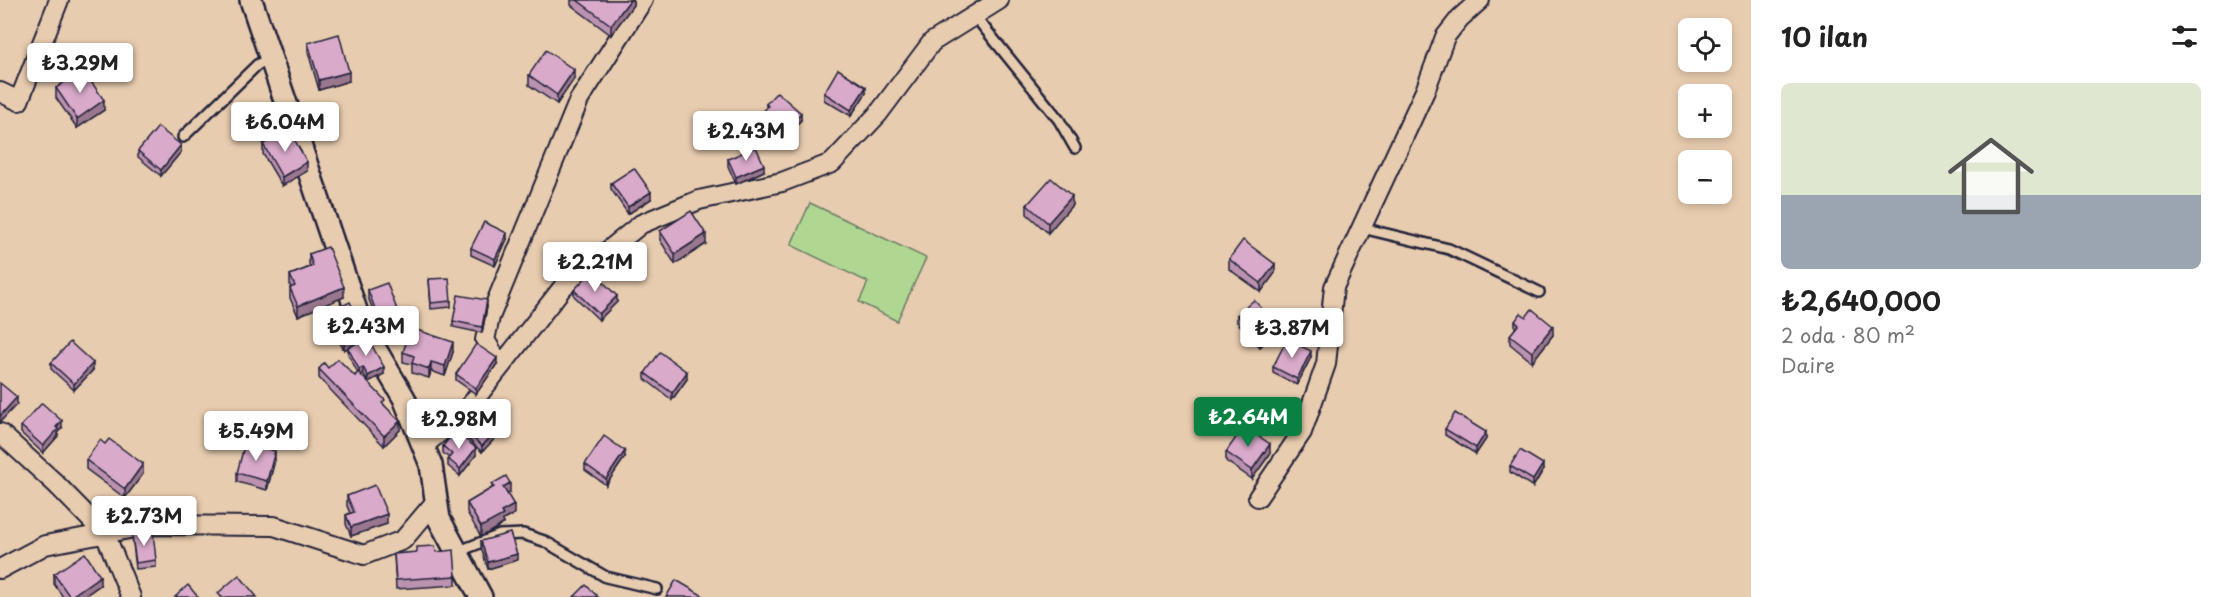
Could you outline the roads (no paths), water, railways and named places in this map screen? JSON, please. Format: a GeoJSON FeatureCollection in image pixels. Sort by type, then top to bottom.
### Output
{"type":"FeatureCollection","features":[{"type":"Feature","properties":{"kind":"street"},"geometry":{"type":"LineString","coordinates":[[0,92],[19,101],[59,0]]}},
{"type":"Feature","properties":{"kind":"street"},"geometry":{"type":"LineString","coordinates":[[251,0],[361,325],[404,398],[431,465],[439,519],[481,597]]}},
{"type":"Feature","properties":{"kind":"street"},"geometry":{"type":"LineString","coordinates":[[500,365],[485,340],[490,317],[579,99],[644,0]]}},
{"type":"Feature","properties":{"kind":"street"},"geometry":{"type":"LineString","coordinates":[[423,446],[465,412],[563,287],[641,224],[699,200],[782,182],[832,163],[878,114],[932,42],[999,0]]}},
{"type":"Feature","properties":{"kind":"street"},"geometry":{"type":"LineString","coordinates":[[1258,497],[1302,432],[1326,364],[1334,287],[1425,91],[1445,37],[1460,18],[1479,0]]}},
{"type":"Feature","properties":{"kind":"street"},"geometry":{"type":"LineString","coordinates":[[0,434],[55,483],[105,534],[131,597]]}},
{"type":"Feature","properties":{"kind":"street"},"geometry":{"type":"LineString","coordinates":[[0,569],[45,545],[150,525],[274,526],[364,555],[403,540],[436,501]]}},
{"type":"Feature","properties":{"kind":"lane"},"geometry":{"type":"LineString","coordinates":[[974,15],[1059,120],[1075,148]]}},
{"type":"Feature","properties":{"kind":"lane"},"geometry":{"type":"LineString","coordinates":[[183,137],[257,65],[271,58]]}},
{"type":"Feature","properties":{"kind":"lane"},"geometry":{"type":"LineString","coordinates":[[1362,228],[1449,249],[1539,292]]}},
{"type":"Feature","properties":{"kind":"lane"},"geometry":{"type":"LineString","coordinates":[[457,552],[500,535],[523,534],[544,541],[606,577],[657,590]]}}]}
